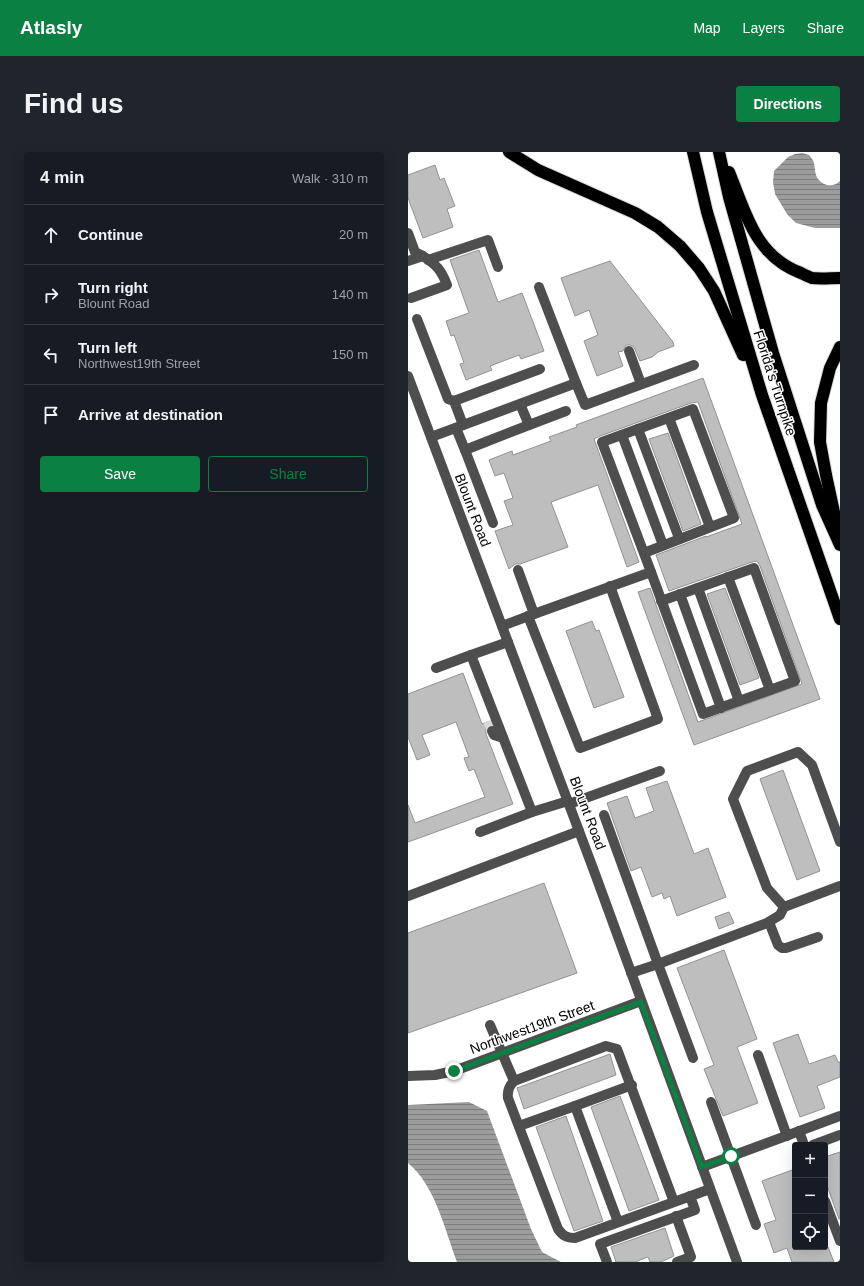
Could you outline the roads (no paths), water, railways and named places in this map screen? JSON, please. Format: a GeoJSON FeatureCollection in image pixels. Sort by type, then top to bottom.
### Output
{"type":"FeatureCollection","features":[{"type":"Feature","properties":{"kind":"highway"},"geometry":{"type":"LineString","coordinates":[[509,152],[538,170],[635,213],[658,227],[680,246],[699,268],[714,291],[762,395]]}},
{"type":"Feature","properties":{"kind":"highway","name":"Florida's Turnpike"},"geometry":{"type":"LineString","coordinates":[[693,152],[707,212],[762,395],[840,620]]}},
{"type":"Feature","properties":{"kind":"highway"},"geometry":{"type":"LineString","coordinates":[[720,152],[755,235],[770,255],[788,269],[812,278],[840,278]]}},
{"type":"Feature","properties":{"kind":"highway","name":"Florida's Turnpike"},"geometry":{"type":"LineString","coordinates":[[720,152],[729,197],[773,353],[822,505],[840,545]]}},
{"type":"Feature","properties":{"kind":"highway"},"geometry":{"type":"LineString","coordinates":[[840,347],[830,368],[821,403],[820,442],[840,538]]}},
{"type":"Feature","properties":{"kind":"street"},"geometry":{"type":"LineString","coordinates":[[408,233],[415,252],[437,266],[442,272],[447,285],[411,298]]}},
{"type":"Feature","properties":{"kind":"street"},"geometry":{"type":"LineString","coordinates":[[408,261],[425,258],[488,240],[498,267]]}},
{"type":"Feature","properties":{"kind":"street"},"geometry":{"type":"LineString","coordinates":[[539,287],[585,405],[694,366]]}},
{"type":"Feature","properties":{"kind":"street"},"geometry":{"type":"LineString","coordinates":[[417,319],[448,399],[454,401],[540,369]]}},
{"type":"Feature","properties":{"kind":"street"},"geometry":{"type":"LineString","coordinates":[[629,350],[641,384]]}},
{"type":"Feature","properties":{"kind":"street","name":"Blount Road"},"geometry":{"type":"LineString","coordinates":[[408,376],[413,404],[431,437],[569,803],[737,1262]]}},
{"type":"Feature","properties":{"kind":"street"},"geometry":{"type":"LineString","coordinates":[[431,437],[576,383]]}},
{"type":"Feature","properties":{"kind":"street"},"geometry":{"type":"LineString","coordinates":[[454,401],[465,450],[493,523]]}},
{"type":"Feature","properties":{"kind":"street"},"geometry":{"type":"LineString","coordinates":[[520,404],[529,425]]}},
{"type":"Feature","properties":{"kind":"street"},"geometry":{"type":"LineString","coordinates":[[644,553],[679,538],[734,518],[693,409],[602,442],[644,553],[661,601],[703,714],[795,681],[754,568],[661,601]]}},
{"type":"Feature","properties":{"kind":"street"},"geometry":{"type":"LineString","coordinates":[[465,450],[566,411]]}},
{"type":"Feature","properties":{"kind":"street"},"geometry":{"type":"LineString","coordinates":[[669,418],[710,527]]}},
{"type":"Feature","properties":{"kind":"street"},"geometry":{"type":"LineString","coordinates":[[638,429],[679,538]]}},
{"type":"Feature","properties":{"kind":"street"},"geometry":{"type":"LineString","coordinates":[[622,435],[663,545]]}},
{"type":"Feature","properties":{"kind":"street"},"geometry":{"type":"LineString","coordinates":[[518,570],[531,615],[580,748],[658,719],[610,586]]}},
{"type":"Feature","properties":{"kind":"street"},"geometry":{"type":"LineString","coordinates":[[502,626],[651,572]]}},
{"type":"Feature","properties":{"kind":"street"},"geometry":{"type":"LineString","coordinates":[[728,577],[770,690]]}},
{"type":"Feature","properties":{"kind":"street"},"geometry":{"type":"LineString","coordinates":[[698,588],[740,701]]}},
{"type":"Feature","properties":{"kind":"street"},"geometry":{"type":"LineString","coordinates":[[680,594],[721,708]]}},
{"type":"Feature","properties":{"kind":"street"},"geometry":{"type":"LineString","coordinates":[[436,668],[508,642]]}},
{"type":"Feature","properties":{"kind":"street"},"geometry":{"type":"LineString","coordinates":[[471,655],[532,812]]}},
{"type":"Feature","properties":{"kind":"street"},"geometry":{"type":"LineString","coordinates":[[488,721],[492,710]]}},
{"type":"Feature","properties":{"kind":"street"},"geometry":{"type":"LineString","coordinates":[[492,731],[494,735],[503,738]]}},
{"type":"Feature","properties":{"kind":"street"},"geometry":{"type":"LineString","coordinates":[[784,907],[767,888],[733,798],[747,771],[798,752],[812,765],[840,842]]}},
{"type":"Feature","properties":{"kind":"street"},"geometry":{"type":"LineString","coordinates":[[480,832],[532,812],[569,803],[660,771]]}},
{"type":"Feature","properties":{"kind":"street"},"geometry":{"type":"LineString","coordinates":[[604,815],[693,1058]]}},
{"type":"Feature","properties":{"kind":"street"},"geometry":{"type":"LineString","coordinates":[[408,896],[579,831]]}},
{"type":"Feature","properties":{"kind":"street"},"geometry":{"type":"LineString","coordinates":[[631,973],[769,922],[780,914],[784,907],[840,886]]}},
{"type":"Feature","properties":{"kind":"street"},"geometry":{"type":"LineString","coordinates":[[769,922],[778,945],[782,948],[818,937]]}},
{"type":"Feature","properties":{"kind":"street","name":"Northwest19th Street"},"geometry":{"type":"LineString","coordinates":[[408,1076],[423,1076],[445,1073],[641,1002]]}},
{"type":"Feature","properties":{"kind":"street"},"geometry":{"type":"LineString","coordinates":[[490,1024],[514,1081]]}},
{"type":"Feature","properties":{"kind":"street"},"geometry":{"type":"LineString","coordinates":[[674,1202],[632,1085],[617,1049],[606,1046],[514,1081],[509,1087],[507,1094],[558,1230],[566,1238],[575,1238],[710,1189]]}},
{"type":"Feature","properties":{"kind":"street"},"geometry":{"type":"LineString","coordinates":[[758,1055],[787,1136]]}},
{"type":"Feature","properties":{"kind":"street"},"geometry":{"type":"LineString","coordinates":[[519,1126],[632,1085]]}},
{"type":"Feature","properties":{"kind":"street"},"geometry":{"type":"LineString","coordinates":[[711,1102],[756,1225]]}},
{"type":"Feature","properties":{"kind":"street"},"geometry":{"type":"LineString","coordinates":[[575,1106],[618,1222]]}},
{"type":"Feature","properties":{"kind":"street"},"geometry":{"type":"LineString","coordinates":[[702,1167],[840,1116]]}},
{"type":"Feature","properties":{"kind":"street"},"geometry":{"type":"LineString","coordinates":[[799,1131],[803,1142]]}},
{"type":"Feature","properties":{"kind":"street"},"geometry":{"type":"LineString","coordinates":[[821,1142],[840,1135]]}},
{"type":"Feature","properties":{"kind":"street"},"geometry":{"type":"LineString","coordinates":[[607,1262],[600,1244],[695,1210],[690,1196]]}},
{"type":"Feature","properties":{"kind":"street"},"geometry":{"type":"LineString","coordinates":[[828,1207],[837,1225],[840,1241]]}},
{"type":"Feature","properties":{"kind":"street"},"geometry":{"type":"LineString","coordinates":[[676,1216],[691,1257],[677,1262]]}},
{"type":"Feature","properties":{"kind":"tunnel"},"geometry":{"type":"LineString","coordinates":[[488,721],[492,731]]}}]}
